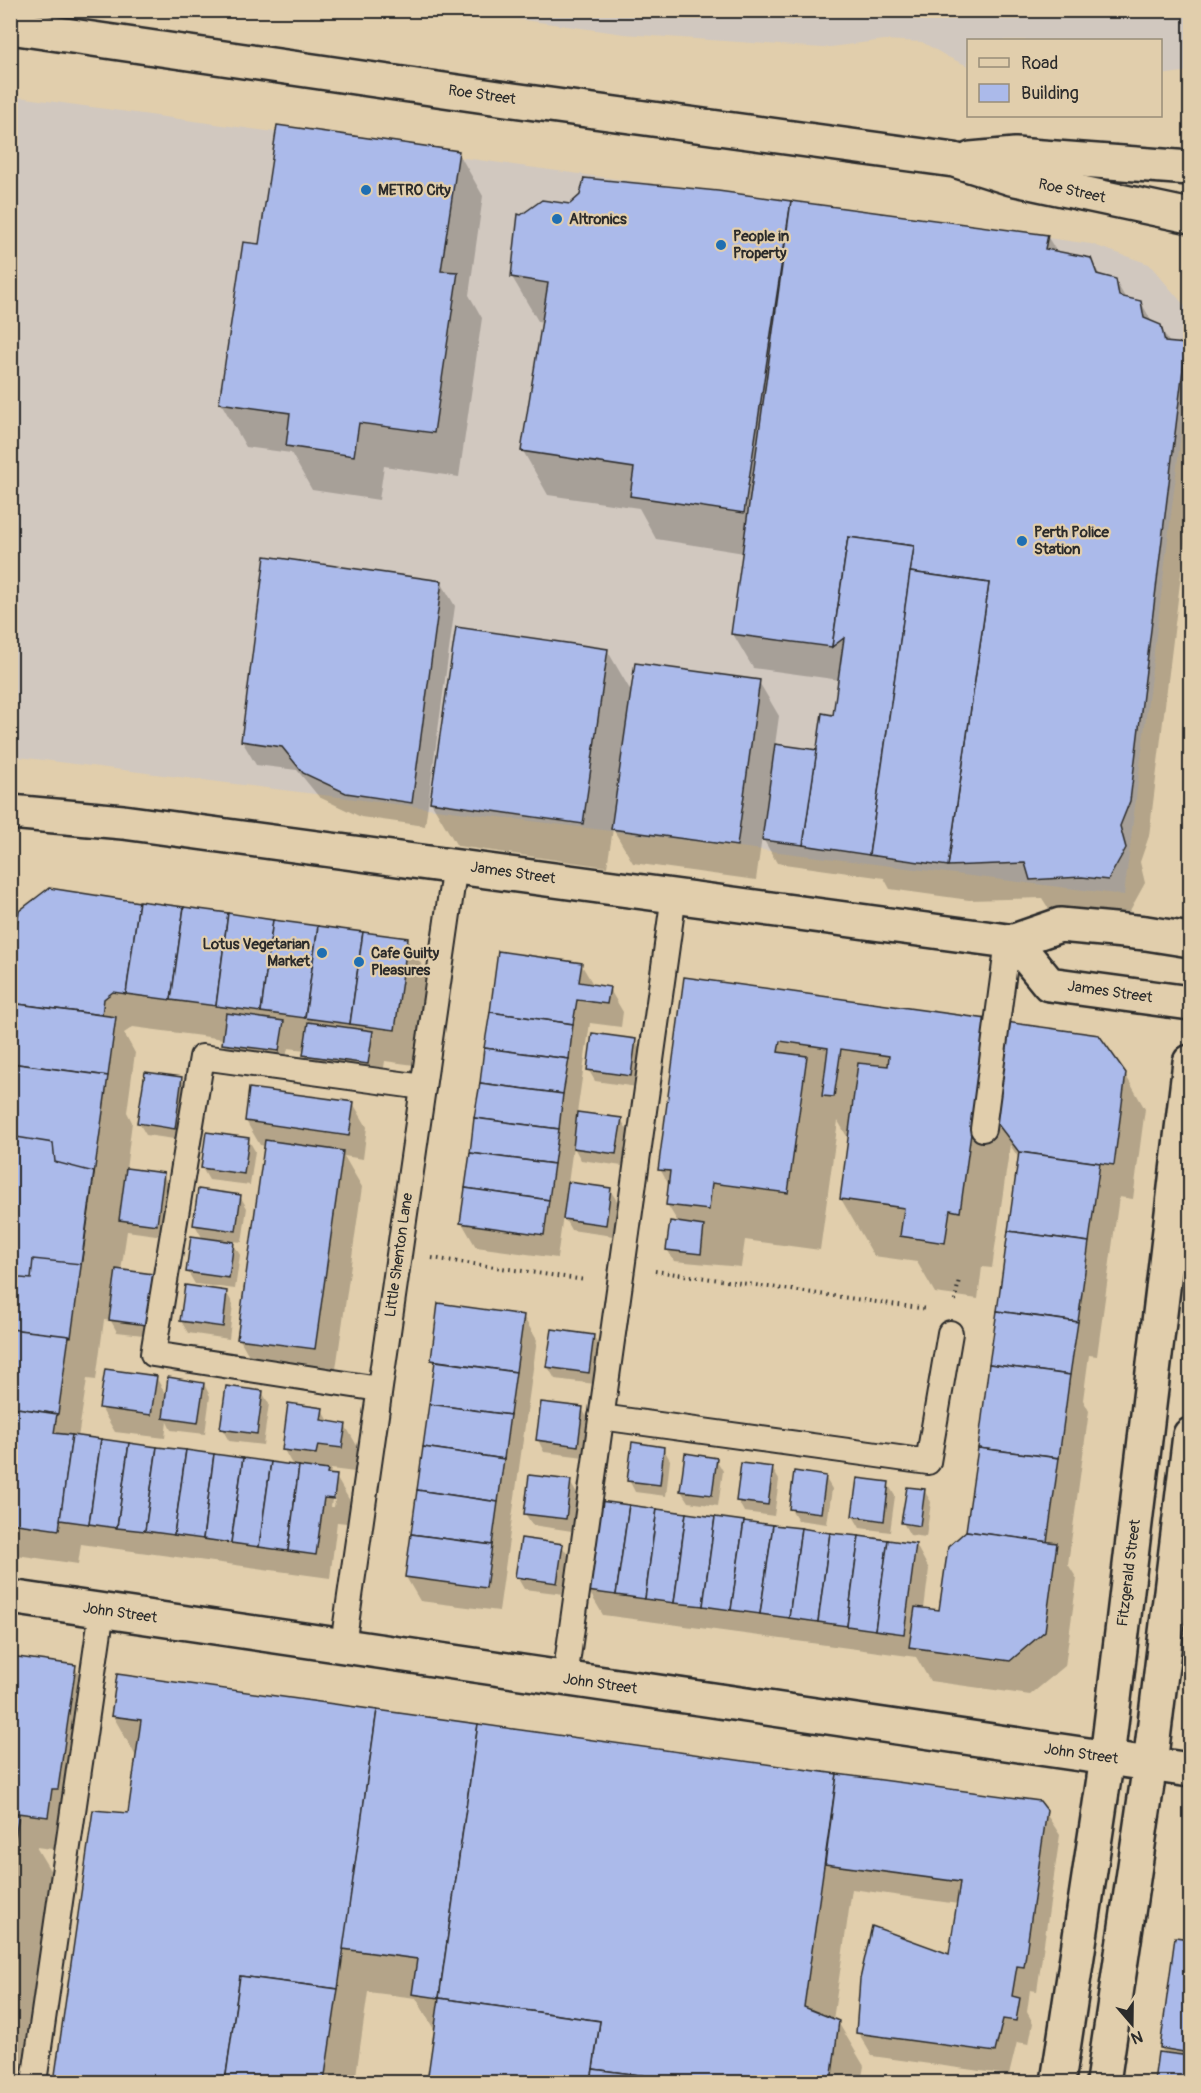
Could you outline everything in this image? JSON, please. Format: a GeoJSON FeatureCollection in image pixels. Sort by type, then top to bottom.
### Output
{"type":"FeatureCollection","features":[{"type":"Feature","properties":{"kind":"main road","name":"Roe Street"},"geometry":{"type":"LineString","coordinates":[[10,27],[513,100],[954,160],[1011,178],[1191,216]]}},
{"type":"Feature","properties":{"kind":"main road","name":"Roe Street"},"geometry":{"type":"LineString","coordinates":[[954,160],[1015,155],[1191,168]]}},
{"type":"Feature","properties":{"kind":"main road","name":"James Street"},"geometry":{"type":"LineString","coordinates":[[10,812],[123,822],[1011,941],[1060,925],[1137,932],[1191,940]]}},
{"type":"Feature","properties":{"kind":"main road","name":"James Street"},"geometry":{"type":"LineString","coordinates":[[1011,941],[1049,984],[1191,1003]]}},
{"type":"Feature","properties":{"kind":"main road","name":"Fitzgerald Street"},"geometry":{"type":"LineString","coordinates":[[1058,2082],[1107,1758],[1191,1062]]}},
{"type":"Feature","properties":{"kind":"main road"},"geometry":{"type":"LineString","coordinates":[[1103,2082],[1150,1764],[1191,1435]]}},
{"type":"Feature","properties":{"kind":"main road","name":"John Street"},"geometry":{"type":"LineString","coordinates":[[10,1597],[1191,1770]]}},
{"type":"Feature","properties":{"kind":"lane","name":"Little Shenton Lane"},"geometry":{"type":"LineString","coordinates":[[343,1646],[455,865]]}},
{"type":"Feature","properties":{"kind":"lane"},"geometry":{"type":"LineString","coordinates":[[565,1678],[674,895]]}},
{"type":"Feature","properties":{"kind":"lane"},"geometry":{"type":"LineString","coordinates":[[983,1130],[1011,941]]}},
{"type":"Feature","properties":{"kind":"lane"},"geometry":{"type":"LineString","coordinates":[[379,1389],[153,1354],[202,1057],[423,1088]]}},
{"type":"Feature","properties":{"kind":"lane"},"geometry":{"type":"LineString","coordinates":[[601,1417],[928,1462],[950,1333]]}},
{"type":"Feature","properties":{"kind":"lane"},"geometry":{"type":"LineString","coordinates":[[34,2082],[102,1610]]}},
{"type":"Feature","properties":{"kind":"path"},"geometry":{"type":"LineString","coordinates":[[399,1253],[929,1309]]}},
{"type":"Feature","properties":{"kind":"path"},"geometry":{"type":"LineString","coordinates":[[955,1302],[959,1280]]}},
{"type":"Feature","properties":{"kind":"shaded area"},"geometry":{"type":"Polygon","coordinates":[[[461,11],[1190,11],[1190,71],[1162,75],[1162,39],[967,39],[967,66],[922,42],[884,40],[823,48],[624,34],[461,11]]]}},
{"type":"Feature","properties":{"kind":"shaded area"},"geometry":{"type":"Polygon","coordinates":[[[11,96],[1091,244],[1149,264],[1190,312],[1190,361],[1124,895],[11,756],[11,96]]]}},
{"type":"Feature","properties":{"kind":"building"},"geometry":{"type":"Polygon","coordinates":[[[277,125],[459,151],[441,271],[458,272],[434,433],[359,423],[354,456],[286,446],[290,413],[219,403],[243,242],[259,244],[277,125]]]}},
{"type":"Feature","properties":{"kind":"building"},"geometry":{"type":"Polygon","coordinates":[[[584,178],[718,191],[791,201],[744,513],[630,496],[634,468],[521,451],[548,283],[511,277],[518,214],[521,215],[542,200],[570,204],[580,195],[584,178]]]}},
{"type":"Feature","properties":{"kind":"building","name":"Perth Police Station"},"geometry":{"type":"Polygon","coordinates":[[[791,201],[1048,235],[1045,249],[1091,258],[1097,274],[1116,279],[1119,296],[1141,301],[1144,318],[1161,325],[1165,342],[1186,344],[1130,801],[1120,826],[1126,848],[1108,880],[1082,877],[1030,880],[1025,863],[948,866],[989,583],[910,572],[914,546],[848,537],[832,647],[731,634],[791,201]]]}},
{"type":"Feature","properties":{"kind":"building"},"geometry":{"type":"Polygon","coordinates":[[[848,537],[914,546],[869,855],[803,845],[822,713],[833,715],[844,638],[832,647],[848,537]]]}},
{"type":"Feature","properties":{"kind":"building"},"geometry":{"type":"Polygon","coordinates":[[[265,556],[442,581],[412,803],[346,793],[303,773],[282,747],[241,741],[265,556]]]}},
{"type":"Feature","properties":{"kind":"building"},"geometry":{"type":"Polygon","coordinates":[[[910,572],[989,583],[948,866],[869,855],[910,572]]]}},
{"type":"Feature","properties":{"kind":"building"},"geometry":{"type":"Polygon","coordinates":[[[456,627],[608,649],[583,824],[430,802],[456,627]]]}},
{"type":"Feature","properties":{"kind":"building"},"geometry":{"type":"Polygon","coordinates":[[[635,663],[760,680],[737,846],[611,829],[635,663]]]}},
{"type":"Feature","properties":{"kind":"building"},"geometry":{"type":"Polygon","coordinates":[[[775,744],[817,750],[803,845],[762,840],[775,744]]]}},
{"type":"Feature","properties":{"kind":"building"},"geometry":{"type":"Polygon","coordinates":[[[49,888],[139,902],[126,994],[113,992],[104,999],[102,1015],[10,1003],[10,968],[19,911],[49,888]]]}},
{"type":"Feature","properties":{"kind":"building"},"geometry":{"type":"Polygon","coordinates":[[[139,901],[184,907],[171,1000],[126,994],[139,901]]]}},
{"type":"Feature","properties":{"kind":"building"},"geometry":{"type":"Polygon","coordinates":[[[184,907],[228,913],[216,1006],[171,1000],[184,907]]]}},
{"type":"Feature","properties":{"kind":"building"},"geometry":{"type":"Polygon","coordinates":[[[228,913],[273,920],[261,1012],[216,1006],[228,913]]]}},
{"type":"Feature","properties":{"kind":"building"},"geometry":{"type":"Polygon","coordinates":[[[273,920],[318,926],[305,1018],[261,1012],[273,920]]]}},
{"type":"Feature","properties":{"kind":"building"},"geometry":{"type":"Polygon","coordinates":[[[318,926],[363,932],[350,1024],[305,1018],[318,926]]]}},
{"type":"Feature","properties":{"kind":"building"},"geometry":{"type":"Polygon","coordinates":[[[363,932],[408,938],[395,1030],[350,1024],[363,932]]]}},
{"type":"Feature","properties":{"kind":"building"},"geometry":{"type":"Polygon","coordinates":[[[498,951],[582,963],[579,982],[610,987],[607,1004],[577,1000],[573,1024],[490,1012],[498,951]]]}},
{"type":"Feature","properties":{"kind":"building"},"geometry":{"type":"Polygon","coordinates":[[[684,977],[987,1019],[960,1212],[950,1210],[945,1243],[900,1236],[904,1208],[840,1199],[858,1063],[888,1066],[889,1056],[841,1049],[834,1097],[822,1096],[828,1048],[780,1041],[778,1052],[807,1056],[788,1193],[712,1183],[709,1210],[666,1205],[670,1171],[658,1170],[684,977]]]}},
{"type":"Feature","properties":{"kind":"building"},"geometry":{"type":"Polygon","coordinates":[[[10,1003],[116,1017],[108,1076],[10,1063],[10,1003]]]}},
{"type":"Feature","properties":{"kind":"building"},"geometry":{"type":"Polygon","coordinates":[[[490,1012],[573,1024],[569,1059],[484,1048],[490,1012]]]}},
{"type":"Feature","properties":{"kind":"building"},"geometry":{"type":"Polygon","coordinates":[[[226,1013],[284,1021],[279,1051],[222,1044],[226,1013]]]}},
{"type":"Feature","properties":{"kind":"building"},"geometry":{"type":"Polygon","coordinates":[[[308,1022],[373,1031],[368,1064],[303,1055],[308,1022]]]}},
{"type":"Feature","properties":{"kind":"building"},"geometry":{"type":"Polygon","coordinates":[[[1006,1022],[1099,1035],[1126,1073],[1114,1165],[1019,1152],[993,1118],[1006,1022]]]}},
{"type":"Feature","properties":{"kind":"building"},"geometry":{"type":"Polygon","coordinates":[[[592,1033],[636,1039],[631,1076],[587,1070],[592,1033]]]}},
{"type":"Feature","properties":{"kind":"building"},"geometry":{"type":"Polygon","coordinates":[[[484,1048],[569,1059],[563,1094],[480,1083],[484,1048]]]}},
{"type":"Feature","properties":{"kind":"building"},"geometry":{"type":"Polygon","coordinates":[[[10,1063],[108,1076],[71,1337],[10,1329],[10,1063]]]}},
{"type":"Feature","properties":{"kind":"building"},"geometry":{"type":"Polygon","coordinates":[[[145,1072],[182,1077],[175,1129],[137,1123],[145,1072]]]}},
{"type":"Feature","properties":{"kind":"building"},"geometry":{"type":"Polygon","coordinates":[[[480,1083],[563,1094],[559,1129],[474,1118],[480,1083]]]}},
{"type":"Feature","properties":{"kind":"building"},"geometry":{"type":"Polygon","coordinates":[[[249,1088],[354,1102],[349,1136],[245,1121],[249,1088]]]}},
{"type":"Feature","properties":{"kind":"building"},"geometry":{"type":"Polygon","coordinates":[[[577,1112],[622,1118],[616,1154],[573,1148],[577,1112]]]}},
{"type":"Feature","properties":{"kind":"building"},"geometry":{"type":"Polygon","coordinates":[[[474,1118],[559,1129],[554,1164],[470,1153],[474,1118]]]}},
{"type":"Feature","properties":{"kind":"building"},"geometry":{"type":"Polygon","coordinates":[[[206,1132],[249,1138],[244,1174],[201,1168],[206,1132]]]}},
{"type":"Feature","properties":{"kind":"building"},"geometry":{"type":"Polygon","coordinates":[[[10,1136],[53,1143],[55,1162],[94,1172],[81,1264],[33,1259],[31,1279],[10,1277],[10,1136]]]}},
{"type":"Feature","properties":{"kind":"building"},"geometry":{"type":"Polygon","coordinates":[[[265,1140],[343,1151],[315,1349],[237,1339],[265,1140]]]}},
{"type":"Feature","properties":{"kind":"building"},"geometry":{"type":"Polygon","coordinates":[[[1019,1152],[1100,1163],[1089,1242],[1008,1231],[1019,1152]]]}},
{"type":"Feature","properties":{"kind":"building"},"geometry":{"type":"Polygon","coordinates":[[[470,1153],[554,1164],[549,1200],[465,1188],[470,1153]]]}},
{"type":"Feature","properties":{"kind":"building"},"geometry":{"type":"Polygon","coordinates":[[[126,1168],[164,1173],[157,1225],[119,1220],[126,1168]]]}},
{"type":"Feature","properties":{"kind":"building"},"geometry":{"type":"Polygon","coordinates":[[[568,1182],[611,1188],[606,1225],[563,1219],[568,1182]]]}},
{"type":"Feature","properties":{"kind":"building"},"geometry":{"type":"Polygon","coordinates":[[[465,1188],[549,1200],[544,1235],[460,1223],[465,1188]]]}},
{"type":"Feature","properties":{"kind":"building"},"geometry":{"type":"Polygon","coordinates":[[[198,1189],[241,1195],[236,1231],[193,1225],[198,1189]]]}},
{"type":"Feature","properties":{"kind":"building"},"geometry":{"type":"Polygon","coordinates":[[[670,1221],[704,1226],[701,1254],[666,1250],[670,1221]]]}},
{"type":"Feature","properties":{"kind":"building"},"geometry":{"type":"Polygon","coordinates":[[[1008,1231],[1089,1242],[1078,1322],[997,1311],[1008,1231]]]}},
{"type":"Feature","properties":{"kind":"building"},"geometry":{"type":"Polygon","coordinates":[[[191,1236],[234,1242],[229,1278],[186,1272],[191,1236]]]}},
{"type":"Feature","properties":{"kind":"building"},"geometry":{"type":"Polygon","coordinates":[[[116,1269],[153,1274],[146,1325],[109,1320],[116,1269]]]}},
{"type":"Feature","properties":{"kind":"building"},"geometry":{"type":"Polygon","coordinates":[[[185,1285],[227,1291],[223,1327],[180,1321],[185,1285]]]}},
{"type":"Feature","properties":{"kind":"building"},"geometry":{"type":"Polygon","coordinates":[[[438,1303],[524,1315],[516,1372],[431,1360],[438,1303]]]}},
{"type":"Feature","properties":{"kind":"building"},"geometry":{"type":"Polygon","coordinates":[[[997,1311],[1078,1322],[1070,1375],[989,1364],[997,1311]]]}},
{"type":"Feature","properties":{"kind":"building"},"geometry":{"type":"Polygon","coordinates":[[[10,1329],[69,1336],[58,1414],[10,1407],[10,1329]]]}},
{"type":"Feature","properties":{"kind":"building"},"geometry":{"type":"Polygon","coordinates":[[[552,1329],[594,1335],[589,1373],[546,1367],[552,1329]]]}},
{"type":"Feature","properties":{"kind":"building"},"geometry":{"type":"Polygon","coordinates":[[[435,1361],[516,1372],[510,1415],[429,1404],[435,1361]]]}},
{"type":"Feature","properties":{"kind":"building"},"geometry":{"type":"Polygon","coordinates":[[[989,1364],[1070,1375],[1059,1458],[978,1448],[989,1364]]]}},
{"type":"Feature","properties":{"kind":"building"},"geometry":{"type":"Polygon","coordinates":[[[105,1369],[157,1376],[151,1415],[99,1408],[105,1369]]]}},
{"type":"Feature","properties":{"kind":"building"},"geometry":{"type":"Polygon","coordinates":[[[168,1377],[204,1383],[198,1423],[163,1418],[168,1377]]]}},
{"type":"Feature","properties":{"kind":"building"},"geometry":{"type":"Polygon","coordinates":[[[226,1386],[263,1391],[257,1434],[220,1429],[226,1386]]]}},
{"type":"Feature","properties":{"kind":"building"},"geometry":{"type":"Polygon","coordinates":[[[541,1402],[583,1407],[578,1446],[536,1440],[541,1402]]]}},
{"type":"Feature","properties":{"kind":"building"},"geometry":{"type":"Polygon","coordinates":[[[288,1403],[323,1408],[321,1420],[346,1424],[342,1448],[318,1445],[316,1454],[282,1450],[288,1403]]]}},
{"type":"Feature","properties":{"kind":"building"},"geometry":{"type":"Polygon","coordinates":[[[429,1404],[510,1415],[504,1459],[423,1447],[429,1404]]]}},
{"type":"Feature","properties":{"kind":"building"},"geometry":{"type":"Polygon","coordinates":[[[10,1407],[57,1414],[54,1433],[72,1435],[59,1530],[10,1523],[10,1407]]]}},
{"type":"Feature","properties":{"kind":"building"},"geometry":{"type":"Polygon","coordinates":[[[72,1435],[101,1439],[89,1524],[60,1520],[72,1435]]]}},
{"type":"Feature","properties":{"kind":"building"},"geometry":{"type":"Polygon","coordinates":[[[101,1439],[129,1443],[117,1528],[89,1524],[101,1439]]]}},
{"type":"Feature","properties":{"kind":"building"},"geometry":{"type":"Polygon","coordinates":[[[632,1442],[664,1447],[660,1485],[627,1481],[632,1442]]]}},
{"type":"Feature","properties":{"kind":"building"},"geometry":{"type":"Polygon","coordinates":[[[129,1443],[157,1447],[145,1531],[117,1528],[129,1443]]]}},
{"type":"Feature","properties":{"kind":"building"},"geometry":{"type":"Polygon","coordinates":[[[157,1447],[186,1450],[174,1535],[145,1531],[157,1447]]]}},
{"type":"Feature","properties":{"kind":"building"},"geometry":{"type":"Polygon","coordinates":[[[423,1447],[504,1459],[498,1502],[417,1490],[423,1447]]]}},
{"type":"Feature","properties":{"kind":"building"},"geometry":{"type":"Polygon","coordinates":[[[978,1448],[1059,1458],[1047,1542],[966,1531],[978,1448]]]}},
{"type":"Feature","properties":{"kind":"building"},"geometry":{"type":"Polygon","coordinates":[[[186,1450],[214,1454],[203,1539],[174,1535],[186,1450]]]}},
{"type":"Feature","properties":{"kind":"building"},"geometry":{"type":"Polygon","coordinates":[[[685,1453],[717,1458],[712,1495],[680,1491],[685,1453]]]}},
{"type":"Feature","properties":{"kind":"building"},"geometry":{"type":"Polygon","coordinates":[[[214,1454],[243,1458],[231,1543],[203,1539],[214,1454]]]}},
{"type":"Feature","properties":{"kind":"building"},"geometry":{"type":"Polygon","coordinates":[[[243,1458],[271,1462],[259,1547],[231,1543],[243,1458]]]}},
{"type":"Feature","properties":{"kind":"building"},"geometry":{"type":"Polygon","coordinates":[[[271,1462],[299,1466],[288,1551],[259,1547],[271,1462]]]}},
{"type":"Feature","properties":{"kind":"building"},"geometry":{"type":"Polygon","coordinates":[[[741,1463],[773,1467],[768,1505],[736,1501],[741,1463]]]}},
{"type":"Feature","properties":{"kind":"building"},"geometry":{"type":"Polygon","coordinates":[[[299,1466],[328,1470],[327,1474],[337,1475],[334,1499],[324,1498],[316,1555],[288,1551],[299,1466]]]}},
{"type":"Feature","properties":{"kind":"building"},"geometry":{"type":"Polygon","coordinates":[[[794,1471],[826,1476],[821,1513],[789,1509],[794,1471]]]}},
{"type":"Feature","properties":{"kind":"building"},"geometry":{"type":"Polygon","coordinates":[[[529,1475],[571,1480],[566,1519],[524,1514],[529,1475]]]}},
{"type":"Feature","properties":{"kind":"building"},"geometry":{"type":"Polygon","coordinates":[[[857,1478],[889,1482],[884,1521],[852,1516],[857,1478]]]}},
{"type":"Feature","properties":{"kind":"building"},"geometry":{"type":"Polygon","coordinates":[[[907,1487],[925,1489],[920,1526],[901,1523],[907,1487]]]}},
{"type":"Feature","properties":{"kind":"building"},"geometry":{"type":"Polygon","coordinates":[[[417,1490],[498,1502],[492,1545],[411,1534],[417,1490]]]}},
{"type":"Feature","properties":{"kind":"building"},"geometry":{"type":"Polygon","coordinates":[[[600,1501],[629,1505],[616,1595],[587,1591],[600,1501]]]}},
{"type":"Feature","properties":{"kind":"building"},"geometry":{"type":"Polygon","coordinates":[[[629,1505],[657,1509],[645,1599],[616,1595],[629,1505]]]}},
{"type":"Feature","properties":{"kind":"building"},"geometry":{"type":"Polygon","coordinates":[[[657,1509],[686,1513],[674,1603],[645,1599],[657,1509]]]}},
{"type":"Feature","properties":{"kind":"building"},"geometry":{"type":"Polygon","coordinates":[[[686,1513],[715,1517],[703,1606],[674,1603],[686,1513]]]}},
{"type":"Feature","properties":{"kind":"building"},"geometry":{"type":"Polygon","coordinates":[[[715,1517],[744,1521],[731,1610],[703,1606],[715,1517]]]}},
{"type":"Feature","properties":{"kind":"building"},"geometry":{"type":"Polygon","coordinates":[[[744,1521],[773,1525],[760,1614],[731,1610],[744,1521]]]}},
{"type":"Feature","properties":{"kind":"building"},"geometry":{"type":"Polygon","coordinates":[[[773,1525],[801,1528],[789,1618],[760,1614],[773,1525]]]}},
{"type":"Feature","properties":{"kind":"building"},"geometry":{"type":"Polygon","coordinates":[[[801,1528],[830,1533],[818,1622],[789,1618],[801,1528]]]}},
{"type":"Feature","properties":{"kind":"building"},"geometry":{"type":"Polygon","coordinates":[[[966,1531],[1057,1543],[1045,1631],[1010,1661],[909,1647],[915,1607],[939,1610],[948,1547],[966,1531]]]}},
{"type":"Feature","properties":{"kind":"building"},"geometry":{"type":"Polygon","coordinates":[[[830,1533],[859,1536],[847,1626],[818,1622],[830,1533]]]}},
{"type":"Feature","properties":{"kind":"building"},"geometry":{"type":"Polygon","coordinates":[[[411,1534],[492,1545],[486,1588],[405,1577],[411,1534]]]}},
{"type":"Feature","properties":{"kind":"building"},"geometry":{"type":"Polygon","coordinates":[[[859,1536],[888,1540],[875,1630],[847,1626],[859,1536]]]}},
{"type":"Feature","properties":{"kind":"building"},"geometry":{"type":"Polygon","coordinates":[[[521,1538],[563,1544],[557,1583],[515,1577],[521,1538]]]}},
{"type":"Feature","properties":{"kind":"building"},"geometry":{"type":"Polygon","coordinates":[[[888,1540],[916,1544],[904,1634],[875,1630],[888,1540]]]}},
{"type":"Feature","properties":{"kind":"building"},"geometry":{"type":"Polygon","coordinates":[[[10,1656],[76,1665],[58,1789],[52,1789],[48,1817],[10,1812],[10,1656]]]}},
{"type":"Feature","properties":{"kind":"building"},"geometry":{"type":"Polygon","coordinates":[[[117,1674],[377,1710],[338,1989],[240,1976],[225,2082],[54,2082],[93,1810],[128,1813],[141,1720],[111,1716],[117,1674]]]}},
{"type":"Feature","properties":{"kind":"building"},"geometry":{"type":"Polygon","coordinates":[[[377,1710],[478,1724],[439,1998],[412,1994],[417,1959],[343,1949],[377,1710]]]}},
{"type":"Feature","properties":{"kind":"building"},"geometry":{"type":"Polygon","coordinates":[[[478,1724],[837,1774],[804,2007],[839,2021],[831,2082],[694,2082],[593,2069],[600,2021],[439,1998],[478,1724]]]}},
{"type":"Feature","properties":{"kind":"building"},"geometry":{"type":"Polygon","coordinates":[[[837,1774],[1040,1801],[1047,1810],[1024,1967],[1017,1966],[1012,1996],[1020,1998],[1016,2021],[1003,2019],[995,2052],[856,2033],[860,1979],[872,1926],[949,1954],[960,1882],[825,1864],[837,1774]]]}},
{"type":"Feature","properties":{"kind":"building"},"geometry":{"type":"Polygon","coordinates":[[[10,1812],[19,1814],[10,1869],[10,1812]]]}},
{"type":"Feature","properties":{"kind":"building"},"geometry":{"type":"Polygon","coordinates":[[[1175,1937],[1190,1939],[1190,2053],[1160,2048],[1175,1937]]]}},
{"type":"Feature","properties":{"kind":"building"},"geometry":{"type":"Polygon","coordinates":[[[240,1976],[338,1989],[324,2082],[225,2082],[240,1976]]]}},
{"type":"Feature","properties":{"kind":"building"},"geometry":{"type":"Polygon","coordinates":[[[439,1998],[600,2021],[591,2082],[427,2082],[439,1998]]]}},
{"type":"Feature","properties":{"kind":"building"},"geometry":{"type":"Polygon","coordinates":[[[1158,2052],[1190,2056],[1190,2082],[1154,2082],[1158,2052]]]}},
{"type":"Feature","properties":{"kind":"building"},"geometry":{"type":"Polygon","coordinates":[[[593,2069],[694,2082],[591,2082],[593,2069]]]}},
{"type":"Feature","properties":{"kind":"place","name":"METRO City"},"geometry":{"type":"Point","coordinates":[366,190]}},
{"type":"Feature","properties":{"kind":"place","name":"Altronics"},"geometry":{"type":"Point","coordinates":[557,219]}},
{"type":"Feature","properties":{"kind":"place","name":"People in Property"},"geometry":{"type":"Point","coordinates":[721,245]}},
{"type":"Feature","properties":{"kind":"place","name":"Perth Police Station"},"geometry":{"type":"Point","coordinates":[1022,541]}},
{"type":"Feature","properties":{"kind":"place","name":"Lotus Vegetarian Market"},"geometry":{"type":"Point","coordinates":[322,953]}},
{"type":"Feature","properties":{"kind":"place","name":"Cafe Guilty Pleasures"},"geometry":{"type":"Point","coordinates":[359,962]}}]}
